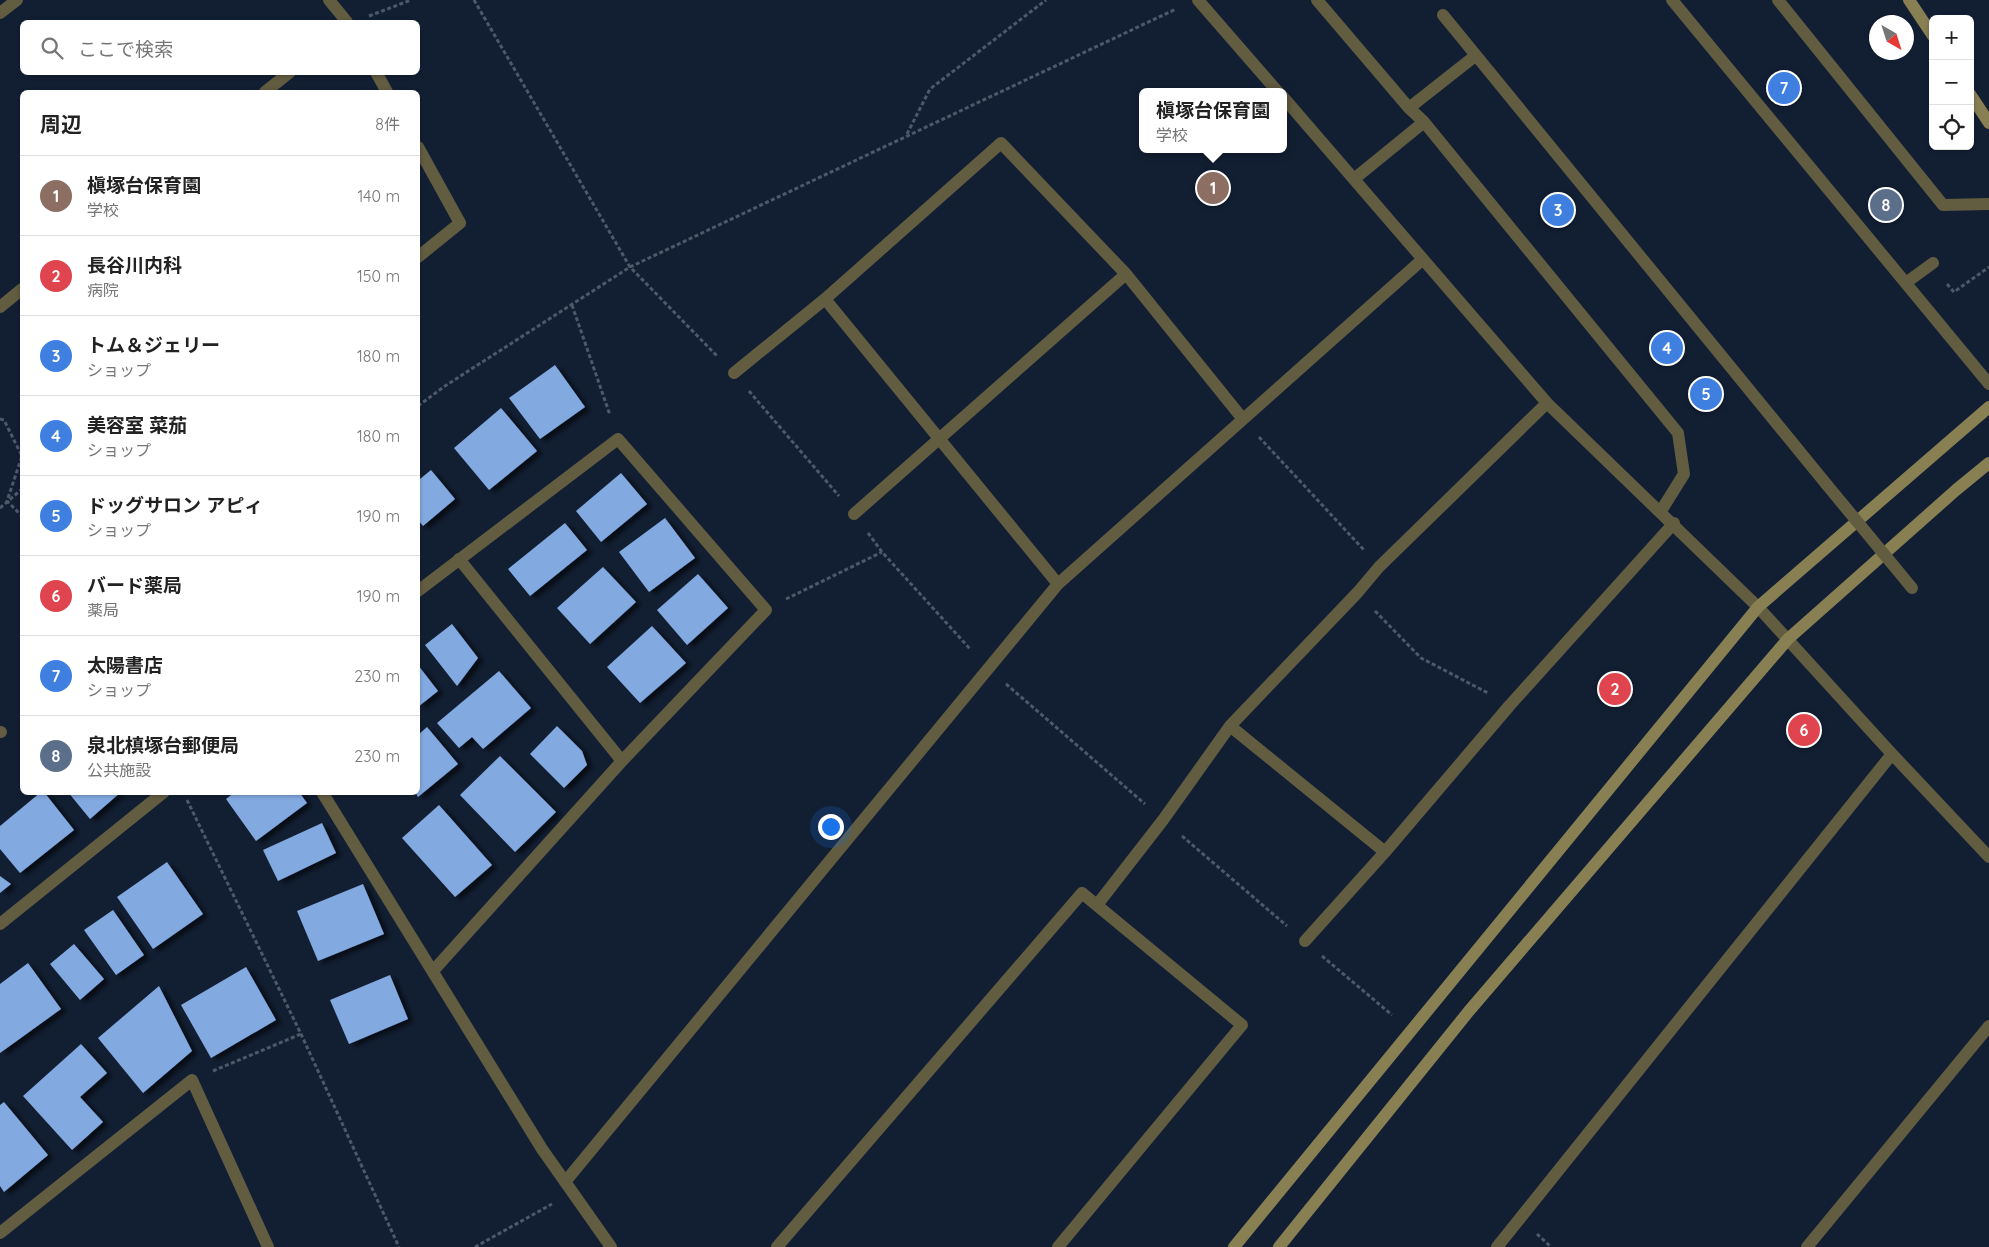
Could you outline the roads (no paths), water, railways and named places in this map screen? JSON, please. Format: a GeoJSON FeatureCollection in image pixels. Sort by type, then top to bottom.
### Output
{"type":"FeatureCollection","features":[{"type":"Feature","properties":{"kind":"street"},"geometry":{"type":"LineString","coordinates":[[0,13],[17,0]]}},
{"type":"Feature","properties":{"kind":"street"},"geometry":{"type":"LineString","coordinates":[[329,0],[345,20]]}},
{"type":"Feature","properties":{"kind":"street"},"geometry":{"type":"LineString","coordinates":[[1198,0],[1275,88]]}},
{"type":"Feature","properties":{"kind":"street"},"geometry":{"type":"LineString","coordinates":[[1317,0],[1409,108],[1424,122],[1678,433],[1684,474],[1661,511]]}},
{"type":"Feature","properties":{"kind":"street"},"geometry":{"type":"LineString","coordinates":[[1672,0],[1907,282],[1989,384]]}},
{"type":"Feature","properties":{"kind":"street"},"geometry":{"type":"LineString","coordinates":[[1778,0],[1943,205],[1989,204]]}},
{"type":"Feature","properties":{"kind":"street"},"geometry":{"type":"LineString","coordinates":[[1909,0],[1929,30]]}},
{"type":"Feature","properties":{"kind":"street"},"geometry":{"type":"LineString","coordinates":[[1442,15],[1912,588]]}},
{"type":"Feature","properties":{"kind":"street"},"geometry":{"type":"LineString","coordinates":[[1409,108],[1475,56]]}},
{"type":"Feature","properties":{"kind":"street"},"geometry":{"type":"LineString","coordinates":[[268,90],[286,75]]}},
{"type":"Feature","properties":{"kind":"street"},"geometry":{"type":"LineString","coordinates":[[378,75],[386,90]]}},
{"type":"Feature","properties":{"kind":"street"},"geometry":{"type":"LineString","coordinates":[[1974,100],[1989,123]]}},
{"type":"Feature","properties":{"kind":"street"},"geometry":{"type":"LineString","coordinates":[[1287,103],[1548,403],[1674,523],[1758,607],[1989,857]]}},
{"type":"Feature","properties":{"kind":"street"},"geometry":{"type":"LineString","coordinates":[[1354,179],[1424,122]]}},
{"type":"Feature","properties":{"kind":"street"},"geometry":{"type":"LineString","coordinates":[[734,373],[825,299],[1001,143],[1126,274],[1242,418]]}},
{"type":"Feature","properties":{"kind":"street"},"geometry":{"type":"LineString","coordinates":[[420,151],[460,223],[420,255]]}},
{"type":"Feature","properties":{"kind":"street"},"geometry":{"type":"LineString","coordinates":[[569,1188],[1058,584],[1242,418],[1423,259]]}},
{"type":"Feature","properties":{"kind":"street"},"geometry":{"type":"LineString","coordinates":[[1907,282],[1933,263]]}},
{"type":"Feature","properties":{"kind":"street"},"geometry":{"type":"LineString","coordinates":[[854,514],[1126,274]]}},
{"type":"Feature","properties":{"kind":"street"},"geometry":{"type":"LineString","coordinates":[[0,307],[20,291]]}},
{"type":"Feature","properties":{"kind":"street"},"geometry":{"type":"LineString","coordinates":[[825,299],[1058,584]]}},
{"type":"Feature","properties":{"kind":"street"},"geometry":{"type":"LineString","coordinates":[[1097,905],[1163,820],[1230,726],[1358,592],[1379,567],[1548,403]]}},
{"type":"Feature","properties":{"kind":"street"},"geometry":{"type":"LineString","coordinates":[[1234,1247],[1758,607],[1989,406]]}},
{"type":"Feature","properties":{"kind":"street"},"geometry":{"type":"LineString","coordinates":[[420,589],[618,439],[766,610],[622,761],[432,971]]}},
{"type":"Feature","properties":{"kind":"street"},"geometry":{"type":"LineString","coordinates":[[1279,1247],[1469,1012],[1788,639],[1989,463]]}},
{"type":"Feature","properties":{"kind":"street"},"geometry":{"type":"LineString","coordinates":[[1305,941],[1385,852],[1510,705],[1674,523]]}},
{"type":"Feature","properties":{"kind":"street"},"geometry":{"type":"LineString","coordinates":[[459,559],[622,761]]}},
{"type":"Feature","properties":{"kind":"street"},"geometry":{"type":"LineString","coordinates":[[1230,726],[1385,852]]}},
{"type":"Feature","properties":{"kind":"street"},"geometry":{"type":"LineString","coordinates":[[1497,1247],[1892,754]]}},
{"type":"Feature","properties":{"kind":"street"},"geometry":{"type":"LineString","coordinates":[[0,924],[160,795]]}},
{"type":"Feature","properties":{"kind":"street"},"geometry":{"type":"LineString","coordinates":[[324,795],[542,1149],[611,1247]]}},
{"type":"Feature","properties":{"kind":"street"},"geometry":{"type":"LineString","coordinates":[[777,1247],[1082,893],[1242,1025],[1058,1247]]}},
{"type":"Feature","properties":{"kind":"street"},"geometry":{"type":"LineString","coordinates":[[1807,1247],[1989,1026]]}},
{"type":"Feature","properties":{"kind":"street"},"geometry":{"type":"LineString","coordinates":[[0,1233],[192,1080],[268,1247]]}},
{"type":"Feature","properties":{"kind":"place","name":"太陽書店"},"geometry":{"type":"Point","coordinates":[1784,88]}},
{"type":"Feature","properties":{"kind":"place","name":"槇塚台保育園"},"geometry":{"type":"Point","coordinates":[1213,188]}},
{"type":"Feature","properties":{"kind":"place","name":"泉北槙塚台郵便局"},"geometry":{"type":"Point","coordinates":[1886,205]}},
{"type":"Feature","properties":{"kind":"place","name":"トム＆ジェリー"},"geometry":{"type":"Point","coordinates":[1558,210]}},
{"type":"Feature","properties":{"kind":"place","name":"美容室 菜茄"},"geometry":{"type":"Point","coordinates":[1667,348]}},
{"type":"Feature","properties":{"kind":"place","name":"ドッグサロン アピィ"},"geometry":{"type":"Point","coordinates":[1706,394]}},
{"type":"Feature","properties":{"kind":"place","name":"長谷川内科"},"geometry":{"type":"Point","coordinates":[1615,689]}},
{"type":"Feature","properties":{"kind":"place","name":"バード薬局"},"geometry":{"type":"Point","coordinates":[1804,730]}}]}
